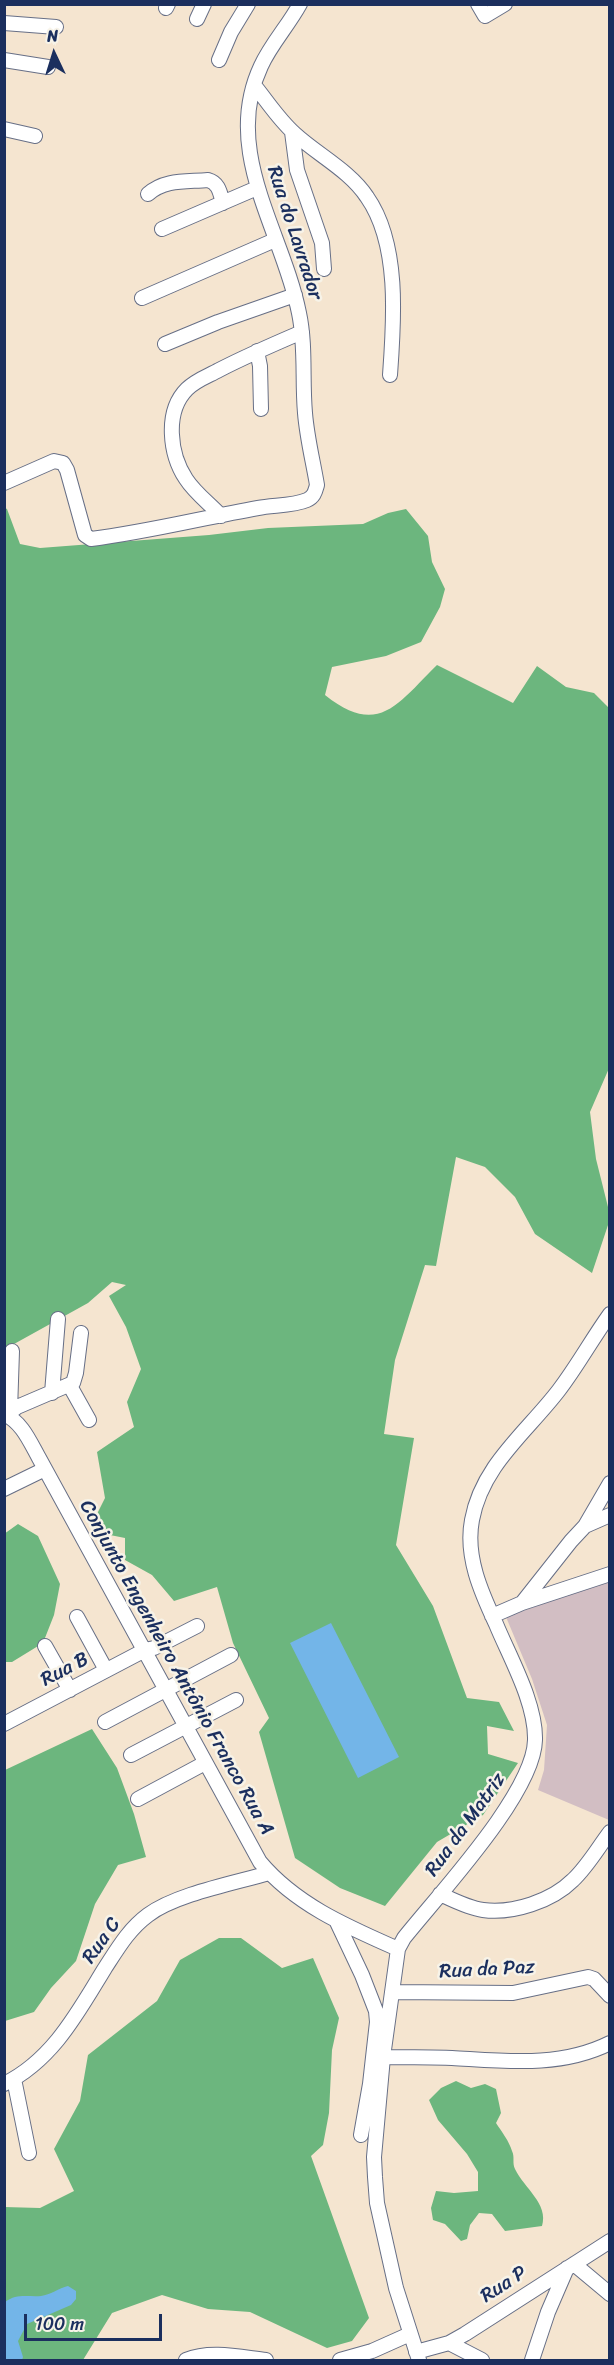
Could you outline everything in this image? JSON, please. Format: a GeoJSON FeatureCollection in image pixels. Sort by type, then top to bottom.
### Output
{"type":"FeatureCollection","features":[{"type":"Feature","properties":{"kind":"street"},"geometry":{"type":"LineString","coordinates":[[198,19],[204,4]]}},
{"type":"Feature","properties":{"kind":"street"},"geometry":{"type":"LineString","coordinates":[[219,60],[231,32],[248,4]]}},
{"type":"Feature","properties":{"kind":"street","name":"Rua do Lavrador"},"geometry":{"type":"LineString","coordinates":[[221,516],[310,499],[317,485],[305,421],[302,332],[295,295],[257,188],[251,165],[248,123],[254,85],[264,60],[300,4]]}},
{"type":"Feature","properties":{"kind":"street"},"geometry":{"type":"LineString","coordinates":[[478,4],[485,16],[505,4]]}},
{"type":"Feature","properties":{"kind":"street"},"geometry":{"type":"LineString","coordinates":[[4,23],[56,27]]}},
{"type":"Feature","properties":{"kind":"street"},"geometry":{"type":"LineString","coordinates":[[4,60],[48,67]]}},
{"type":"Feature","properties":{"kind":"street"},"geometry":{"type":"LineString","coordinates":[[254,85],[292,132],[355,183],[367,196],[376,212],[387,254],[394,298],[390,375]]}},
{"type":"Feature","properties":{"kind":"street"},"geometry":{"type":"LineString","coordinates":[[4,129],[35,136]]}},
{"type":"Feature","properties":{"kind":"street"},"geometry":{"type":"LineString","coordinates":[[292,132],[297,170],[322,243],[324,269]]}},
{"type":"Feature","properties":{"kind":"street"},"geometry":{"type":"LineString","coordinates":[[148,194],[157,186],[167,182],[208,180],[218,186],[223,203]]}},
{"type":"Feature","properties":{"kind":"street"},"geometry":{"type":"LineString","coordinates":[[162,229],[257,188]]}},
{"type":"Feature","properties":{"kind":"street"},"geometry":{"type":"LineString","coordinates":[[142,298],[275,240]]}},
{"type":"Feature","properties":{"kind":"street"},"geometry":{"type":"LineString","coordinates":[[165,344],[227,318],[295,295]]}},
{"type":"Feature","properties":{"kind":"street"},"geometry":{"type":"LineString","coordinates":[[221,516],[188,482],[179,467],[174,453],[172,434],[175,410],[186,390],[196,382],[257,351],[302,332]]}},
{"type":"Feature","properties":{"kind":"street"},"geometry":{"type":"LineString","coordinates":[[257,351],[260,366],[261,409]]}},
{"type":"Feature","properties":{"kind":"street"},"geometry":{"type":"LineString","coordinates":[[4,483],[54,461],[63,463],[87,538],[174,526],[221,516]]}},
{"type":"Feature","properties":{"kind":"street","name":"Rua da Matriz"},"geometry":{"type":"LineString","coordinates":[[418,2356],[396,2289],[377,2203],[375,2157],[382,2057],[398,1949],[404,1938],[509,1805],[534,1757],[534,1723],[529,1703],[472,1562],[471,1522],[475,1503],[495,1464],[571,1374],[609,1314]]}},
{"type":"Feature","properties":{"kind":"street"},"geometry":{"type":"LineString","coordinates":[[52,1393],[58,1319]]}},
{"type":"Feature","properties":{"kind":"street"},"geometry":{"type":"LineString","coordinates":[[12,1351],[7,1413],[70,1386],[75,1379],[81,1333]]}},
{"type":"Feature","properties":{"kind":"street"},"geometry":{"type":"LineString","coordinates":[[70,1386],[89,1420]]}},
{"type":"Feature","properties":{"kind":"street","name":"Conjunto Engenheiro Antônio Franco Rua A"},"geometry":{"type":"LineString","coordinates":[[7,1413],[22,1430],[45,1469],[253,1850],[269,1873],[299,1898],[336,1920],[398,1949]]}},
{"type":"Feature","properties":{"kind":"street"},"geometry":{"type":"LineString","coordinates":[[7,1487],[45,1469]]}},
{"type":"Feature","properties":{"kind":"street"},"geometry":{"type":"LineString","coordinates":[[522,1603],[559,1553],[585,1526],[609,1482]]}},
{"type":"Feature","properties":{"kind":"street"},"geometry":{"type":"LineString","coordinates":[[585,1526],[609,1515]]}},
{"type":"Feature","properties":{"kind":"street"},"geometry":{"type":"LineString","coordinates":[[492,1616],[522,1603],[609,1574]]}},
{"type":"Feature","properties":{"kind":"street"},"geometry":{"type":"LineString","coordinates":[[77,1617],[106,1670]]}},
{"type":"Feature","properties":{"kind":"street","name":"Rua B"},"geometry":{"type":"LineString","coordinates":[[4,1725],[106,1670],[197,1626]]}},
{"type":"Feature","properties":{"kind":"street"},"geometry":{"type":"LineString","coordinates":[[45,1646],[70,1690]]}},
{"type":"Feature","properties":{"kind":"street"},"geometry":{"type":"LineString","coordinates":[[105,1722],[231,1655]]}},
{"type":"Feature","properties":{"kind":"street"},"geometry":{"type":"LineString","coordinates":[[131,1755],[236,1700]]}},
{"type":"Feature","properties":{"kind":"street"},"geometry":{"type":"LineString","coordinates":[[138,1799],[205,1763]]}},
{"type":"Feature","properties":{"kind":"street"},"geometry":{"type":"LineString","coordinates":[[440,1894],[483,1910],[520,1907],[542,1900],[560,1892],[575,1879],[609,1832]]}},
{"type":"Feature","properties":{"kind":"street","name":"Rua C"},"geometry":{"type":"LineString","coordinates":[[9,2082],[58,2040],[119,1946],[133,1928],[150,1913],[188,1897],[269,1873]]}},
{"type":"Feature","properties":{"kind":"street"},"geometry":{"type":"LineString","coordinates":[[336,1920],[376,2011],[377,2022],[361,2135]]}},
{"type":"Feature","properties":{"kind":"street","name":"Rua da Paz"},"geometry":{"type":"LineString","coordinates":[[393,1992],[513,1993],[588,1977],[594,1979],[609,1996]]}},
{"type":"Feature","properties":{"kind":"street"},"geometry":{"type":"LineString","coordinates":[[382,2057],[450,2058],[496,2062],[538,2061],[582,2054],[609,2043]]}},
{"type":"Feature","properties":{"kind":"street"},"geometry":{"type":"LineString","coordinates":[[9,2082],[29,2153]]}},
{"type":"Feature","properties":{"kind":"street","name":"Rua P"},"geometry":{"type":"LineString","coordinates":[[418,2356],[449,2343],[609,2241]]}},
{"type":"Feature","properties":{"kind":"street"},"geometry":{"type":"LineString","coordinates":[[532,2361],[548,2312],[570,2266],[609,2294]]}},
{"type":"Feature","properties":{"kind":"street"},"geometry":{"type":"LineString","coordinates":[[340,2361],[372,2351],[410,2334]]}},
{"type":"Feature","properties":{"kind":"street"},"geometry":{"type":"LineString","coordinates":[[449,2343],[482,2361]]}},
{"type":"Feature","properties":{"kind":"street"},"geometry":{"type":"LineString","coordinates":[[186,2361],[220,2355],[266,2361]]}},
{"type":"Feature","properties":{"kind":"shaded area"},"geometry":{"type":"Polygon","coordinates":[[[609,1580],[609,1820],[538,1790],[544,1770],[547,1725],[532,1679],[506,1617],[609,1580]]]}},
{"type":"Feature","properties":{"kind":"green space"},"geometry":{"type":"Polygon","coordinates":[[[5,508],[20,544],[40,548],[209,535],[268,528],[363,524],[388,513],[406,509],[428,536],[432,562],[445,589],[440,607],[421,642],[386,656],[332,667],[325,695],[344,708],[360,714],[374,714],[399,703],[437,665],[513,703],[537,666],[566,687],[594,693],[609,708],[610,1066],[590,1112],[596,1159],[610,1219],[592,1273],[535,1234],[515,1197],[485,1167],[456,1157],[436,1266],[425,1265],[395,1360],[384,1434],[414,1438],[396,1545],[433,1606],[467,1698],[499,1702],[514,1731],[487,1726],[488,1754],[518,1763],[483,1815],[437,1842],[385,1906],[340,1888],[295,1858],[259,1732],[269,1718],[233,1643],[217,1587],[174,1601],[152,1575],[125,1560],[125,1538],[105,1534],[97,1514],[105,1498],[97,1452],[134,1427],[127,1402],[141,1369],[126,1327],[109,1296],[126,1285],[112,1282],[88,1303],[5,1349],[5,508]]]}},
{"type":"Feature","properties":{"kind":"green space"},"geometry":{"type":"Polygon","coordinates":[[[18,1524],[38,1536],[60,1584],[54,1615],[43,1643],[12,1662],[5,1662],[4,1534],[18,1524]]]}},
{"type":"Feature","properties":{"kind":"green space"},"geometry":{"type":"Polygon","coordinates":[[[92,1729],[117,1768],[134,1814],[146,1857],[118,1865],[95,1904],[76,1961],[51,1988],[34,2012],[5,2021],[5,1770],[92,1729]]]}},
{"type":"Feature","properties":{"kind":"green space"},"geometry":{"type":"Polygon","coordinates":[[[219,1938],[241,1938],[282,1968],[313,1958],[339,2018],[332,2050],[329,2113],[323,2145],[311,2156],[369,2318],[352,2341],[327,2348],[250,2312],[208,2309],[162,2295],[112,2313],[83,2360],[5,2360],[4,2207],[40,2208],[74,2191],[54,2149],[80,2101],[88,2055],[157,2001],[180,1960],[219,1938]]]}},
{"type":"Feature","properties":{"kind":"green space"},"geometry":{"type":"Polygon","coordinates":[[[456,2081],[471,2088],[485,2084],[496,2089],[501,2113],[496,2123],[511,2147],[515,2169],[539,2203],[542,2210],[542,2226],[505,2231],[492,2214],[479,2213],[470,2225],[467,2239],[461,2241],[445,2224],[433,2220],[431,2208],[436,2191],[454,2193],[478,2191],[478,2172],[467,2154],[438,2120],[429,2100],[441,2088],[456,2081]]]}},
{"type":"Feature","properties":{"kind":"water"},"geometry":{"type":"Polygon","coordinates":[[[331,1623],[399,1757],[358,1778],[290,1643],[331,1623]]]}},
{"type":"Feature","properties":{"kind":"water"},"geometry":{"type":"Polygon","coordinates":[[[68,2286],[76,2291],[76,2299],[71,2305],[27,2324],[18,2341],[22,2360],[5,2360],[5,2302],[18,2296],[41,2296],[68,2286]]]}}]}
